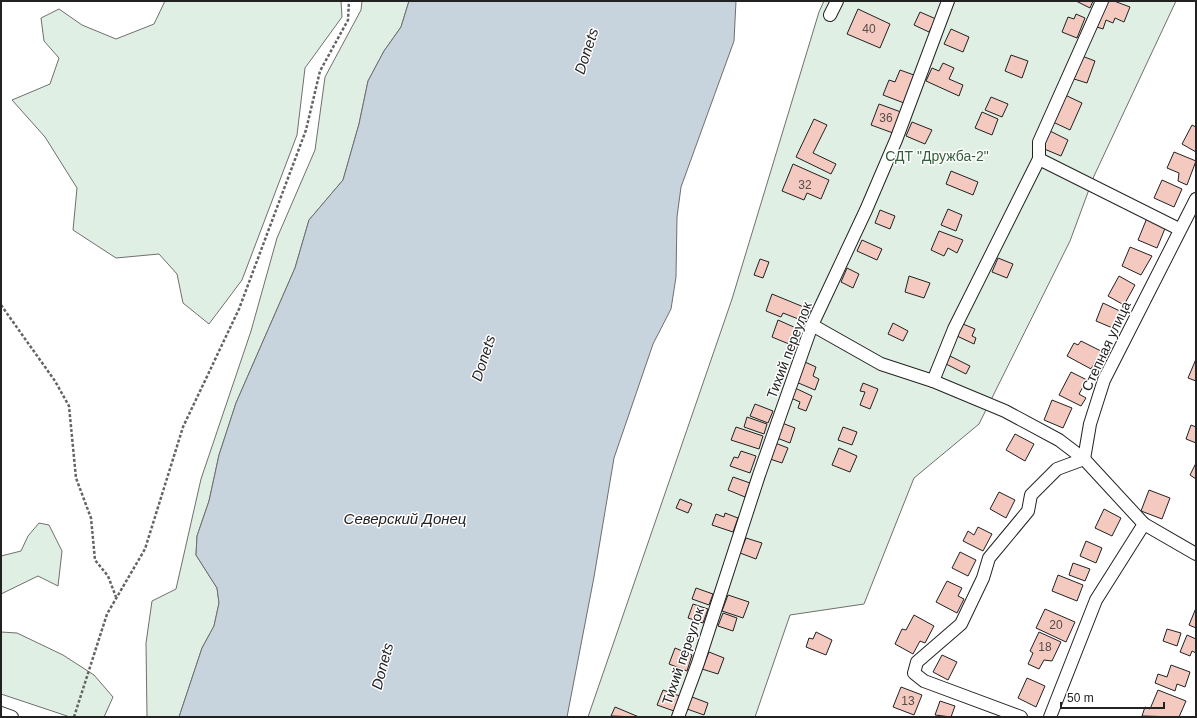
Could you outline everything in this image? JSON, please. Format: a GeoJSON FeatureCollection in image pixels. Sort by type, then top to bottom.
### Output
{"type":"FeatureCollection","features":[{"type":"Feature","properties":{"kind":"street"},"geometry":{"type":"LineString","coordinates":[[830,15],[837,1]]}},
{"type":"Feature","properties":{"kind":"street","name":"Тихий переулок"},"geometry":{"type":"LineString","coordinates":[[678,717],[698,663],[759,475],[812,325],[866,210],[893,147],[948,1]]}},
{"type":"Feature","properties":{"kind":"street"},"geometry":{"type":"LineString","coordinates":[[933,381],[954,329],[1038,159],[1039,142],[1102,1]]}},
{"type":"Feature","properties":{"kind":"street"},"geometry":{"type":"LineString","coordinates":[[1038,159],[1179,229]]}},
{"type":"Feature","properties":{"kind":"street","name":"Степная улица"},"geometry":{"type":"LineString","coordinates":[[1084,459],[1090,424],[1104,380],[1179,229],[1196,199]]}},
{"type":"Feature","properties":{"kind":"street"},"geometry":{"type":"LineString","coordinates":[[812,325],[881,364],[933,381],[1005,411],[1058,440],[1084,459],[1144,524],[1196,554]]}},
{"type":"Feature","properties":{"kind":"street"},"geometry":{"type":"LineString","coordinates":[[1021,717],[924,680],[914,674],[917,662],[961,624],[983,578],[989,558],[1028,511],[1031,494],[1058,469],[1084,459]]}},
{"type":"Feature","properties":{"kind":"street"},"geometry":{"type":"LineString","coordinates":[[1050,717],[1096,600],[1144,524]]}},
{"type":"Feature","properties":{"kind":"street"},"geometry":{"type":"LineString","coordinates":[[1,713],[12,717]]}},
{"type":"Feature","properties":{"kind":"path"},"geometry":{"type":"LineString","coordinates":[[74,717],[107,614],[146,549],[183,427],[240,309],[306,130],[320,71],[348,20],[349,1]]}},
{"type":"Feature","properties":{"kind":"path"},"geometry":{"type":"LineString","coordinates":[[1,305],[56,381],[69,406],[76,478],[91,518],[95,560],[108,576],[117,598]]}},
{"type":"Feature","properties":{"kind":"green space"},"geometry":{"type":"Polygon","coordinates":[[[165,1],[341,1],[342,17],[305,68],[297,135],[242,280],[209,324],[183,303],[177,274],[159,254],[116,258],[73,230],[77,188],[45,137],[12,100],[50,84],[59,58],[44,41],[41,18],[59,9],[82,25],[116,39],[154,24],[165,1]]]}},
{"type":"Feature","properties":{"kind":"green space"},"geometry":{"type":"Polygon","coordinates":[[[362,1],[409,1],[401,27],[384,51],[368,81],[359,124],[343,180],[309,220],[295,268],[236,403],[219,455],[209,501],[197,536],[196,555],[217,588],[219,603],[214,626],[202,648],[179,717],[147,717],[146,643],[152,601],[176,589],[201,479],[251,331],[277,238],[315,150],[325,77],[361,10],[362,1]]]}},
{"type":"Feature","properties":{"kind":"green space","name":"СДТ \"Дружба-2\""},"geometry":{"type":"Polygon","coordinates":[[[824,1],[1176,1],[1094,176],[1070,241],[979,424],[914,478],[864,604],[790,615],[755,717],[588,717],[732,299],[819,12],[824,1]]]}},
{"type":"Feature","properties":{"kind":"green space"},"geometry":{"type":"Polygon","coordinates":[[[39,523],[49,525],[62,551],[58,586],[38,576],[1,594],[1,556],[21,551],[28,536],[39,523]]]}},
{"type":"Feature","properties":{"kind":"green space"},"geometry":{"type":"Polygon","coordinates":[[[1,632],[17,633],[63,655],[94,675],[113,697],[104,717],[70,717],[1,694],[1,632]]]}},
{"type":"Feature","properties":{"kind":"water","name":"Северский Донец"},"geometry":{"type":"Polygon","coordinates":[[[409,1],[736,1],[734,41],[681,187],[677,217],[676,277],[671,309],[653,344],[614,458],[594,577],[567,717],[179,717],[202,648],[214,626],[219,603],[217,588],[196,555],[197,536],[209,501],[219,455],[236,403],[295,268],[309,220],[343,180],[359,124],[368,81],[384,51],[401,27],[409,1]]]}},
{"type":"Feature","properties":{"kind":"building"},"geometry":{"type":"Polygon","coordinates":[[[1076,1],[1093,1],[1090,8],[1076,1]]]}},
{"type":"Feature","properties":{"kind":"building"},"geometry":{"type":"Polygon","coordinates":[[[1107,1],[1114,1],[1130,7],[1124,22],[1115,18],[1113,23],[1106,20],[1103,29],[1097,27],[1107,1]]]}},
{"type":"Feature","properties":{"kind":"building"},"geometry":{"type":"Polygon","coordinates":[[[858,9],[890,24],[880,48],[847,34],[858,9]]]}},
{"type":"Feature","properties":{"kind":"building"},"geometry":{"type":"Polygon","coordinates":[[[920,12],[936,19],[929,32],[914,25],[920,12]]]}},
{"type":"Feature","properties":{"kind":"building"},"geometry":{"type":"Polygon","coordinates":[[[1076,14],[1085,18],[1077,38],[1062,32],[1068,17],[1074,19],[1076,14]]]}},
{"type":"Feature","properties":{"kind":"building"},"geometry":{"type":"Polygon","coordinates":[[[951,29],[969,37],[963,52],[944,44],[951,29]]]}},
{"type":"Feature","properties":{"kind":"building"},"geometry":{"type":"Polygon","coordinates":[[[1011,55],[1028,61],[1022,78],[1005,71],[1011,55]]]}},
{"type":"Feature","properties":{"kind":"building"},"geometry":{"type":"Polygon","coordinates":[[[1082,56],[1095,61],[1087,83],[1074,79],[1082,56]]]}},
{"type":"Feature","properties":{"kind":"building"},"geometry":{"type":"Polygon","coordinates":[[[943,63],[954,68],[949,79],[963,85],[959,96],[926,81],[932,68],[939,71],[943,63]]]}},
{"type":"Feature","properties":{"kind":"building"},"geometry":{"type":"Polygon","coordinates":[[[900,70],[914,75],[904,103],[883,95],[889,80],[895,82],[900,70]]]}},
{"type":"Feature","properties":{"kind":"building"},"geometry":{"type":"Polygon","coordinates":[[[1065,95],[1082,103],[1070,130],[1053,122],[1065,95]]]}},
{"type":"Feature","properties":{"kind":"building"},"geometry":{"type":"Polygon","coordinates":[[[991,97],[1008,104],[1002,117],[985,110],[991,97]]]}},
{"type":"Feature","properties":{"kind":"building"},"geometry":{"type":"Polygon","coordinates":[[[879,104],[901,112],[893,133],[871,125],[879,104]]]}},
{"type":"Feature","properties":{"kind":"building"},"geometry":{"type":"Polygon","coordinates":[[[982,112],[998,119],[992,135],[975,128],[982,112]]]}},
{"type":"Feature","properties":{"kind":"building"},"geometry":{"type":"Polygon","coordinates":[[[814,119],[827,125],[813,153],[836,164],[831,174],[796,157],[814,119]]]}},
{"type":"Feature","properties":{"kind":"building"},"geometry":{"type":"Polygon","coordinates":[[[912,122],[932,130],[925,144],[906,136],[912,122]]]}},
{"type":"Feature","properties":{"kind":"building"},"geometry":{"type":"Polygon","coordinates":[[[1192,125],[1196,127],[1196,152],[1182,144],[1192,125]]]}},
{"type":"Feature","properties":{"kind":"building"},"geometry":{"type":"Polygon","coordinates":[[[1050,131],[1068,140],[1061,156],[1042,148],[1050,131]]]}},
{"type":"Feature","properties":{"kind":"building"},"geometry":{"type":"Polygon","coordinates":[[[1174,152],[1196,161],[1187,185],[1178,181],[1179,173],[1167,168],[1174,152]]]}},
{"type":"Feature","properties":{"kind":"building"},"geometry":{"type":"Polygon","coordinates":[[[793,164],[829,180],[821,199],[807,193],[804,200],[782,191],[793,164]]]}},
{"type":"Feature","properties":{"kind":"building"},"geometry":{"type":"Polygon","coordinates":[[[951,171],[978,182],[973,195],[946,184],[951,171]]]}},
{"type":"Feature","properties":{"kind":"building"},"geometry":{"type":"Polygon","coordinates":[[[1162,180],[1182,189],[1174,207],[1154,198],[1162,180]]]}},
{"type":"Feature","properties":{"kind":"building"},"geometry":{"type":"Polygon","coordinates":[[[948,209],[962,215],[956,231],[941,225],[948,209]]]}},
{"type":"Feature","properties":{"kind":"building"},"geometry":{"type":"Polygon","coordinates":[[[880,210],[895,216],[890,229],[875,223],[880,210]]]}},
{"type":"Feature","properties":{"kind":"building"},"geometry":{"type":"Polygon","coordinates":[[[1147,218],[1166,226],[1157,248],[1138,240],[1147,218]]]}},
{"type":"Feature","properties":{"kind":"building"},"geometry":{"type":"Polygon","coordinates":[[[939,231],[963,240],[957,253],[948,248],[944,256],[931,250],[939,231]]]}},
{"type":"Feature","properties":{"kind":"building"},"geometry":{"type":"Polygon","coordinates":[[[862,240],[882,249],[877,260],[857,251],[862,240]]]}},
{"type":"Feature","properties":{"kind":"building"},"geometry":{"type":"Polygon","coordinates":[[[1130,247],[1152,256],[1141,275],[1122,266],[1130,247]]]}},
{"type":"Feature","properties":{"kind":"building"},"geometry":{"type":"Polygon","coordinates":[[[998,258],[1013,264],[1007,278],[992,272],[998,258]]]}},
{"type":"Feature","properties":{"kind":"building"},"geometry":{"type":"Polygon","coordinates":[[[760,259],[769,262],[763,278],[754,275],[760,259]]]}},
{"type":"Feature","properties":{"kind":"building"},"geometry":{"type":"Polygon","coordinates":[[[847,268],[859,274],[853,288],[841,282],[847,268]]]}},
{"type":"Feature","properties":{"kind":"building"},"geometry":{"type":"Polygon","coordinates":[[[909,276],[930,283],[924,298],[905,292],[909,276]]]}},
{"type":"Feature","properties":{"kind":"building"},"geometry":{"type":"Polygon","coordinates":[[[1119,276],[1135,285],[1124,305],[1108,296],[1119,276]]]}},
{"type":"Feature","properties":{"kind":"building"},"geometry":{"type":"Polygon","coordinates":[[[772,294],[811,310],[806,322],[783,313],[781,317],[766,311],[772,294]]]}},
{"type":"Feature","properties":{"kind":"building"},"geometry":{"type":"Polygon","coordinates":[[[1103,303],[1122,312],[1115,329],[1096,321],[1103,303]]]}},
{"type":"Feature","properties":{"kind":"building"},"geometry":{"type":"Polygon","coordinates":[[[778,320],[796,328],[789,344],[772,337],[778,320]]]}},
{"type":"Feature","properties":{"kind":"building"},"geometry":{"type":"Polygon","coordinates":[[[893,323],[908,331],[903,341],[888,334],[893,323]]]}},
{"type":"Feature","properties":{"kind":"building"},"geometry":{"type":"Polygon","coordinates":[[[963,324],[975,329],[972,336],[976,338],[974,344],[957,336],[963,324]]]}},
{"type":"Feature","properties":{"kind":"building"},"geometry":{"type":"Polygon","coordinates":[[[1081,341],[1105,353],[1101,361],[1097,358],[1091,369],[1067,356],[1074,343],[1078,345],[1081,341]]]}},
{"type":"Feature","properties":{"kind":"building"},"geometry":{"type":"Polygon","coordinates":[[[950,356],[970,366],[966,374],[946,364],[950,356]]]}},
{"type":"Feature","properties":{"kind":"building"},"geometry":{"type":"Polygon","coordinates":[[[1196,359],[1196,381],[1188,378],[1196,359]]]}},
{"type":"Feature","properties":{"kind":"building"},"geometry":{"type":"Polygon","coordinates":[[[805,362],[816,367],[813,376],[819,379],[815,390],[796,382],[805,362]]]}},
{"type":"Feature","properties":{"kind":"building"},"geometry":{"type":"Polygon","coordinates":[[[1071,372],[1087,380],[1079,394],[1086,398],[1081,406],[1059,395],[1071,372]]]}},
{"type":"Feature","properties":{"kind":"building"},"geometry":{"type":"Polygon","coordinates":[[[863,383],[878,389],[870,409],[860,405],[865,392],[860,391],[863,383]]]}},
{"type":"Feature","properties":{"kind":"building"},"geometry":{"type":"Polygon","coordinates":[[[795,388],[812,396],[806,411],[798,408],[800,402],[791,398],[795,388]]]}},
{"type":"Feature","properties":{"kind":"building"},"geometry":{"type":"Polygon","coordinates":[[[1052,400],[1072,408],[1063,428],[1044,420],[1052,400]]]}},
{"type":"Feature","properties":{"kind":"building"},"geometry":{"type":"Polygon","coordinates":[[[755,404],[773,411],[768,423],[750,416],[755,404]]]}},
{"type":"Feature","properties":{"kind":"building"},"geometry":{"type":"Polygon","coordinates":[[[747,417],[767,424],[764,434],[744,427],[747,417]]]}},
{"type":"Feature","properties":{"kind":"building"},"geometry":{"type":"Polygon","coordinates":[[[782,423],[795,428],[790,443],[777,438],[782,423]]]}},
{"type":"Feature","properties":{"kind":"building"},"geometry":{"type":"Polygon","coordinates":[[[1191,425],[1196,427],[1196,443],[1186,439],[1191,425]]]}},
{"type":"Feature","properties":{"kind":"building"},"geometry":{"type":"Polygon","coordinates":[[[736,427],[763,436],[759,449],[731,440],[736,427]]]}},
{"type":"Feature","properties":{"kind":"building"},"geometry":{"type":"Polygon","coordinates":[[[843,427],[857,432],[852,445],[838,440],[843,427]]]}},
{"type":"Feature","properties":{"kind":"building"},"geometry":{"type":"Polygon","coordinates":[[[1015,434],[1034,444],[1025,461],[1006,450],[1015,434]]]}},
{"type":"Feature","properties":{"kind":"building"},"geometry":{"type":"Polygon","coordinates":[[[775,443],[788,448],[782,463],[770,459],[775,443]]]}},
{"type":"Feature","properties":{"kind":"building"},"geometry":{"type":"Polygon","coordinates":[[[839,448],[857,456],[850,472],[832,465],[839,448]]]}},
{"type":"Feature","properties":{"kind":"building"},"geometry":{"type":"Polygon","coordinates":[[[741,451],[756,456],[750,473],[730,466],[734,457],[738,458],[741,451]]]}},
{"type":"Feature","properties":{"kind":"building"},"geometry":{"type":"Polygon","coordinates":[[[1196,463],[1196,479],[1190,475],[1196,463]]]}},
{"type":"Feature","properties":{"kind":"building"},"geometry":{"type":"Polygon","coordinates":[[[733,477],[750,483],[745,497],[728,490],[733,477]]]}},
{"type":"Feature","properties":{"kind":"building"},"geometry":{"type":"Polygon","coordinates":[[[1149,490],[1170,498],[1162,519],[1141,511],[1149,490]]]}},
{"type":"Feature","properties":{"kind":"building"},"geometry":{"type":"Polygon","coordinates":[[[999,492],[1015,500],[1006,518],[990,509],[999,492]]]}},
{"type":"Feature","properties":{"kind":"building"},"geometry":{"type":"Polygon","coordinates":[[[680,499],[692,504],[688,513],[676,508],[680,499]]]}},
{"type":"Feature","properties":{"kind":"building"},"geometry":{"type":"Polygon","coordinates":[[[1104,509],[1121,518],[1112,536],[1095,528],[1104,509]]]}},
{"type":"Feature","properties":{"kind":"building"},"geometry":{"type":"Polygon","coordinates":[[[725,513],[738,518],[733,532],[712,525],[716,514],[724,517],[725,513]]]}},
{"type":"Feature","properties":{"kind":"building"},"geometry":{"type":"Polygon","coordinates":[[[978,527],[992,534],[983,551],[963,541],[968,531],[974,535],[978,527]]]}},
{"type":"Feature","properties":{"kind":"building"},"geometry":{"type":"Polygon","coordinates":[[[746,538],[762,543],[756,559],[740,553],[746,538]]]}},
{"type":"Feature","properties":{"kind":"building"},"geometry":{"type":"Polygon","coordinates":[[[1086,541],[1102,548],[1096,563],[1080,556],[1086,541]]]}},
{"type":"Feature","properties":{"kind":"building"},"geometry":{"type":"Polygon","coordinates":[[[960,552],[976,560],[968,576],[952,568],[960,552]]]}},
{"type":"Feature","properties":{"kind":"building"},"geometry":{"type":"Polygon","coordinates":[[[1073,563],[1090,569],[1085,581],[1069,575],[1073,563]]]}},
{"type":"Feature","properties":{"kind":"building"},"geometry":{"type":"Polygon","coordinates":[[[1058,575],[1083,585],[1077,601],[1052,591],[1058,575]]]}},
{"type":"Feature","properties":{"kind":"building"},"geometry":{"type":"Polygon","coordinates":[[[947,581],[962,588],[958,596],[964,599],[957,613],[936,602],[947,581]]]}},
{"type":"Feature","properties":{"kind":"building"},"geometry":{"type":"Polygon","coordinates":[[[696,588],[713,594],[709,605],[692,599],[696,588]]]}},
{"type":"Feature","properties":{"kind":"building"},"geometry":{"type":"Polygon","coordinates":[[[728,595],[749,602],[743,618],[722,611],[728,595]]]}},
{"type":"Feature","properties":{"kind":"building"},"geometry":{"type":"Polygon","coordinates":[[[693,604],[708,609],[703,623],[688,618],[693,604]]]}},
{"type":"Feature","properties":{"kind":"building"},"geometry":{"type":"Polygon","coordinates":[[[1196,608],[1196,628],[1189,625],[1196,608]]]}},
{"type":"Feature","properties":{"kind":"building"},"geometry":{"type":"Polygon","coordinates":[[[1045,609],[1075,622],[1066,642],[1036,628],[1045,609]]]}},
{"type":"Feature","properties":{"kind":"building"},"geometry":{"type":"Polygon","coordinates":[[[723,613],[737,618],[733,631],[718,626],[723,613]]]}},
{"type":"Feature","properties":{"kind":"building"},"geometry":{"type":"Polygon","coordinates":[[[914,615],[934,626],[925,643],[920,641],[913,654],[895,644],[902,629],[906,630],[914,615]]]}},
{"type":"Feature","properties":{"kind":"building"},"geometry":{"type":"Polygon","coordinates":[[[1167,629],[1181,633],[1177,646],[1163,641],[1167,629]]]}},
{"type":"Feature","properties":{"kind":"building"},"geometry":{"type":"Polygon","coordinates":[[[816,632],[832,640],[826,655],[806,647],[809,638],[813,639],[816,632]]]}},
{"type":"Feature","properties":{"kind":"building"},"geometry":{"type":"Polygon","coordinates":[[[1039,632],[1061,642],[1052,661],[1044,660],[1039,669],[1028,664],[1033,653],[1030,651],[1039,632]]]}},
{"type":"Feature","properties":{"kind":"building"},"geometry":{"type":"Polygon","coordinates":[[[1187,635],[1196,639],[1196,653],[1192,651],[1190,656],[1180,652],[1187,635]]]}},
{"type":"Feature","properties":{"kind":"building"},"geometry":{"type":"Polygon","coordinates":[[[675,648],[692,655],[687,671],[669,664],[675,648]]]}},
{"type":"Feature","properties":{"kind":"building"},"geometry":{"type":"Polygon","coordinates":[[[709,652],[724,658],[718,674],[702,669],[709,652]]]}},
{"type":"Feature","properties":{"kind":"building"},"geometry":{"type":"Polygon","coordinates":[[[942,655],[957,662],[948,680],[933,672],[942,655]]]}},
{"type":"Feature","properties":{"kind":"building"},"geometry":{"type":"Polygon","coordinates":[[[1171,665],[1190,672],[1185,687],[1177,684],[1175,691],[1155,683],[1158,674],[1167,677],[1171,665]]]}},
{"type":"Feature","properties":{"kind":"building"},"geometry":{"type":"Polygon","coordinates":[[[1027,678],[1045,686],[1036,707],[1018,698],[1027,678]]]}},
{"type":"Feature","properties":{"kind":"building"},"geometry":{"type":"Polygon","coordinates":[[[901,687],[922,695],[914,715],[893,707],[901,687]]]}},
{"type":"Feature","properties":{"kind":"building"},"geometry":{"type":"Polygon","coordinates":[[[663,690],[680,696],[674,711],[657,705],[663,690]]]}},
{"type":"Feature","properties":{"kind":"building"},"geometry":{"type":"Polygon","coordinates":[[[1158,690],[1186,701],[1179,717],[1142,716],[1145,707],[1150,709],[1158,690]]]}},
{"type":"Feature","properties":{"kind":"building"},"geometry":{"type":"Polygon","coordinates":[[[692,697],[708,703],[704,715],[687,709],[692,697]]]}},
{"type":"Feature","properties":{"kind":"building"},"geometry":{"type":"Polygon","coordinates":[[[940,701],[955,706],[951,717],[935,715],[940,701]]]}},
{"type":"Feature","properties":{"kind":"building"},"geometry":{"type":"Polygon","coordinates":[[[615,707],[639,717],[611,716],[615,707]]]}},
{"type":"Feature","properties":{"kind":"water label","name":"Donets"},"geometry":{"type":"Point","coordinates":[586,51]}},
{"type":"Feature","properties":{"kind":"water label","name":"Donets"},"geometry":{"type":"Point","coordinates":[483,358]}},
{"type":"Feature","properties":{"kind":"water label","name":"Donets"},"geometry":{"type":"Point","coordinates":[382,666]}}]}
